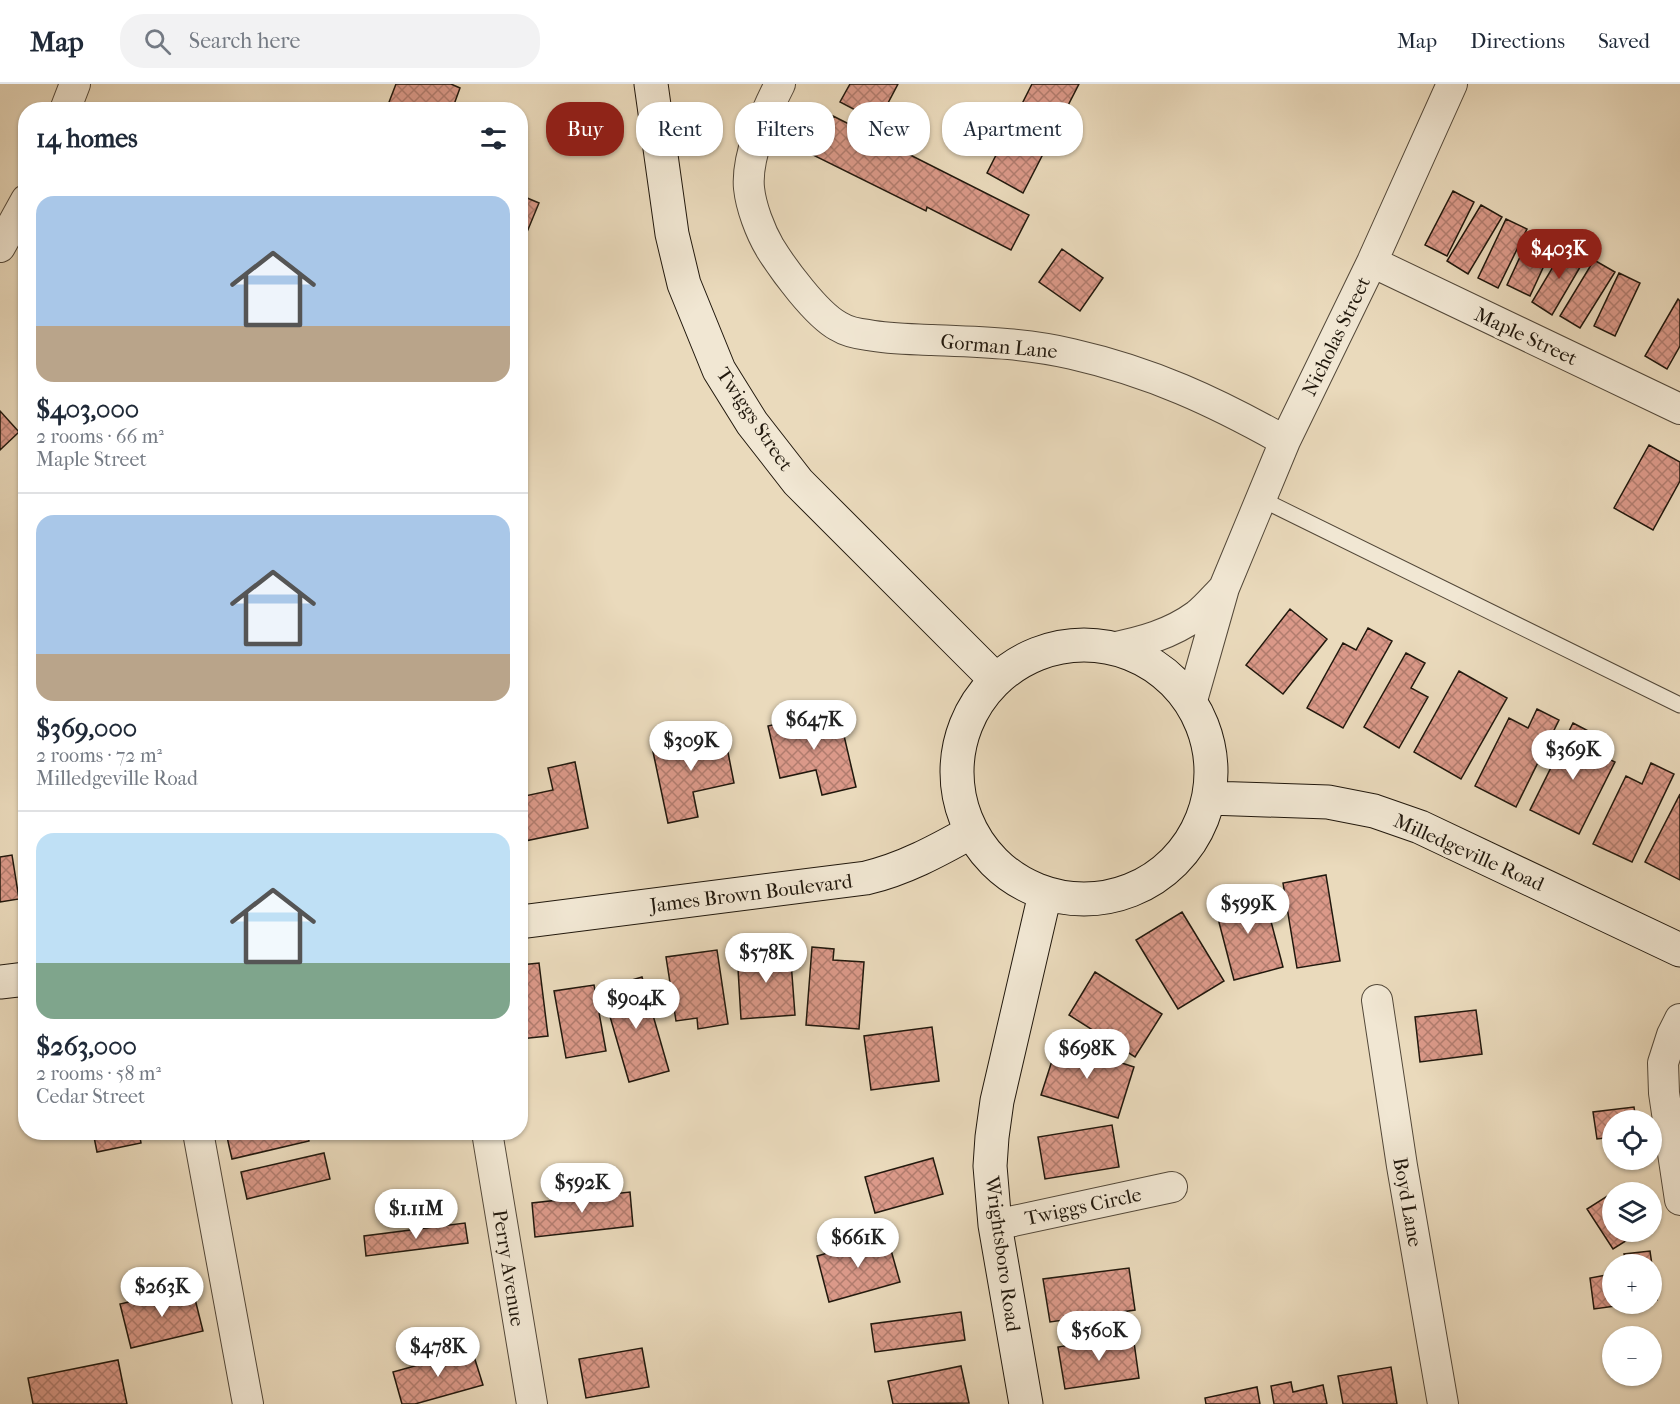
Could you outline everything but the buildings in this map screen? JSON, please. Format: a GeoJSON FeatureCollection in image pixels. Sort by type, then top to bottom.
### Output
{"type":"FeatureCollection","features":[{"type":"Feature","properties":{"kind":"main road","name":"Twiggs Street"},"geometry":{"type":"LineString","coordinates":[[651,84],[672,234],[684,284],[719,370],[752,423],[798,482],[996,680]]}},
{"type":"Feature","properties":{"kind":"main road"},"geometry":{"type":"LineString","coordinates":[[1069,646],[1111,648],[1142,659],[1169,678],[1191,704],[1205,733],[1211,765],[1209,798],[1194,838],[1166,871],[1130,892],[1087,900],[1045,894],[1015,880],[990,858],[971,832],[958,793],[958,752],[971,713],[996,680],[1029,657],[1069,646]]}},
{"type":"Feature","properties":{"kind":"main road","name":"Milledgeville Road"},"geometry":{"type":"LineString","coordinates":[[1209,798],[1328,802],[1374,811],[1420,827],[1680,950]]}},
{"type":"Feature","properties":{"kind":"main road","name":"James Brown Boulevard"},"geometry":{"type":"LineString","coordinates":[[528,921],[866,878],[902,868],[971,832]]}},
{"type":"Feature","properties":{"kind":"main road","name":"Wrightsboro Road"},"geometry":{"type":"LineString","coordinates":[[1026,1404],[995,1225],[990,1166],[997,1101],[1045,894]]}},
{"type":"Feature","properties":{"kind":"main road"},"geometry":{"type":"LineString","coordinates":[[0,982],[18,980]]}},
{"type":"Feature","properties":{"kind":"street"},"geometry":{"type":"LineString","coordinates":[[67,102],[75,84]]}},
{"type":"Feature","properties":{"kind":"street","name":"Gorman Lane"},"geometry":{"type":"LineString","coordinates":[[780,84],[755,145],[749,188],[756,214],[770,248],[816,310],[838,326],[868,335],[892,338],[1027,345],[1124,366],[1176,386],[1240,416],[1285,441]]}},
{"type":"Feature","properties":{"kind":"street","name":"Nicholas Street"},"geometry":{"type":"LineString","coordinates":[[1191,704],[1224,588],[1285,441],[1372,262],[1452,84]]}},
{"type":"Feature","properties":{"kind":"street"},"geometry":{"type":"LineString","coordinates":[[0,247],[18,214]]}},
{"type":"Feature","properties":{"kind":"street","name":"Maple Street"},"geometry":{"type":"LineString","coordinates":[[1372,262],[1680,409]]}},
{"type":"Feature","properties":{"kind":"street","name":"Nicholas Street"},"geometry":{"type":"LineString","coordinates":[[1111,648],[1142,642],[1165,633],[1197,615],[1224,588]]}},
{"type":"Feature","properties":{"kind":"street","name":"Boyd Lane"},"geometry":{"type":"LineString","coordinates":[[1377,1000],[1402,1166],[1443,1404]]}},
{"type":"Feature","properties":{"kind":"street"},"geometry":{"type":"LineString","coordinates":[[1680,1019],[1672,1035],[1664,1063],[1664,1093],[1680,1200]]}},
{"type":"Feature","properties":{"kind":"street"},"geometry":{"type":"LineString","coordinates":[[199,1140],[248,1404]]}},
{"type":"Feature","properties":{"kind":"street","name":"Perry Avenue"},"geometry":{"type":"LineString","coordinates":[[488,1140],[532,1404]]}},
{"type":"Feature","properties":{"kind":"street","name":"Twiggs Circle"},"geometry":{"type":"LineString","coordinates":[[995,1225],[1172,1187]]}},
{"type":"Feature","properties":{"kind":"lane"},"geometry":{"type":"LineString","coordinates":[[1261,499],[1680,705]]}}]}
